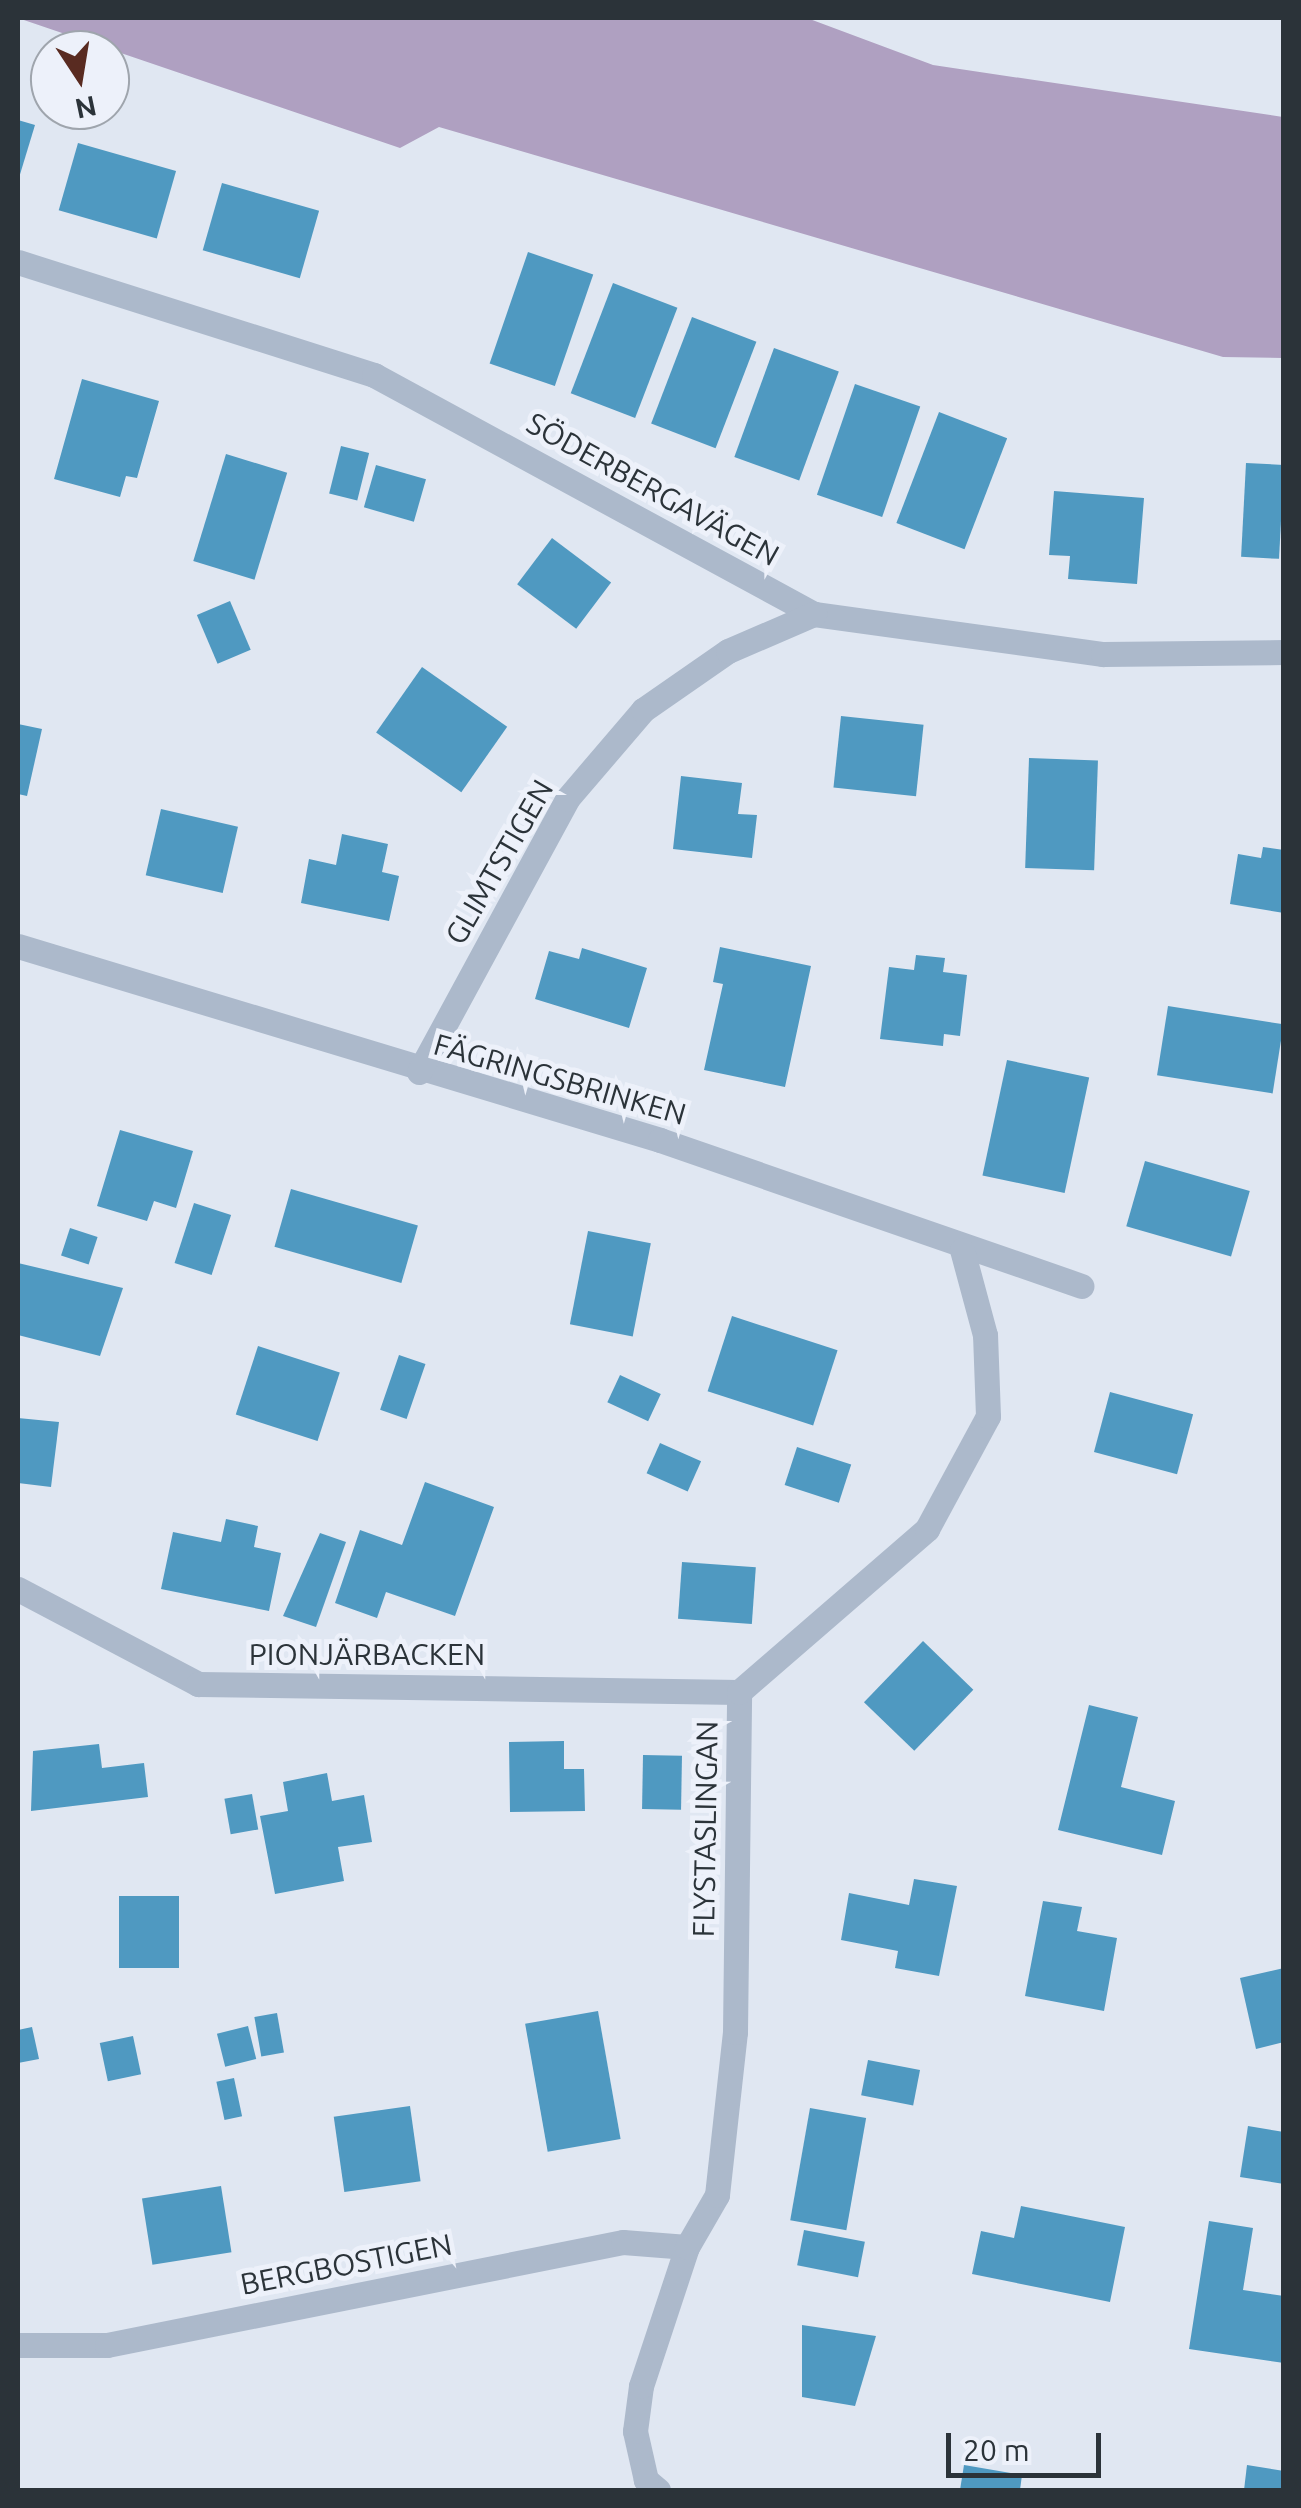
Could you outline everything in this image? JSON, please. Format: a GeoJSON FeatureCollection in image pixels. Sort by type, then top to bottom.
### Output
{"type":"FeatureCollection","features":[{"type":"Feature","properties":{"kind":"street","name":"SÖDERBERGAVÄGEN"},"geometry":{"type":"LineString","coordinates":[[18,262],[374,374],[814,614],[1103,654],[1284,652]]}},
{"type":"Feature","properties":{"kind":"street","name":"GLIMTSTIGEN"},"geometry":{"type":"LineString","coordinates":[[420,1072],[567,799],[630,725],[728,651],[814,614]]}},
{"type":"Feature","properties":{"kind":"street","name":"FÄGRINGSBRINKEN"},"geometry":{"type":"LineString","coordinates":[[18,946],[420,1072],[660,1140],[962,1250],[1080,1286]]}},
{"type":"Feature","properties":{"kind":"street","name":"FLYSTASLINGAN"},"geometry":{"type":"LineString","coordinates":[[658,2490],[646,2480],[637,2416],[687,2247],[716,2195],[735,2032],[739,1692],[927,1529],[988,1416],[985,1336],[962,1250]]}},
{"type":"Feature","properties":{"kind":"street","name":"PIONJÄRBACKEN"},"geometry":{"type":"LineString","coordinates":[[18,1589],[198,1684],[739,1692]]}},
{"type":"Feature","properties":{"kind":"street","name":"BERGBOSTIGEN"},"geometry":{"type":"LineString","coordinates":[[18,2345],[107,2345],[622,2242],[687,2247]]}},
{"type":"Feature","properties":{"kind":"shaded area"},"geometry":{"type":"Polygon","coordinates":[[[18,18],[807,18],[933,65],[1283,117],[1283,358],[1223,357],[439,127],[400,148],[130,56],[130,30],[53,30],[18,18]]]}},
{"type":"Feature","properties":{"kind":"building"},"geometry":{"type":"Polygon","coordinates":[[[18,120],[30,124],[30,130],[33,130],[18,181],[18,120]]]}},
{"type":"Feature","properties":{"kind":"building"},"geometry":{"type":"Polygon","coordinates":[[[78,143],[176,171],[157,238],[59,210],[78,143]]]}},
{"type":"Feature","properties":{"kind":"building"},"geometry":{"type":"Polygon","coordinates":[[[222,183],[319,211],[300,278],[203,250],[222,183]]]}},
{"type":"Feature","properties":{"kind":"building"},"geometry":{"type":"Polygon","coordinates":[[[528,252],[593,274],[555,386],[490,364],[528,252]]]}},
{"type":"Feature","properties":{"kind":"building"},"geometry":{"type":"Polygon","coordinates":[[[613,283],[677,308],[635,418],[571,393],[613,283]]]}},
{"type":"Feature","properties":{"kind":"building"},"geometry":{"type":"Polygon","coordinates":[[[692,317],[756,342],[716,448],[651,423],[692,317]]]}},
{"type":"Feature","properties":{"kind":"building"},"geometry":{"type":"Polygon","coordinates":[[[774,348],[839,372],[799,481],[734,457],[774,348]]]}},
{"type":"Feature","properties":{"kind":"building"},"geometry":{"type":"Polygon","coordinates":[[[82,379],[159,401],[137,478],[126,476],[120,497],[54,479],[82,379]]]}},
{"type":"Feature","properties":{"kind":"building"},"geometry":{"type":"Polygon","coordinates":[[[855,384],[920,406],[882,517],[817,495],[855,384]]]}},
{"type":"Feature","properties":{"kind":"building"},"geometry":{"type":"Polygon","coordinates":[[[939,412],[1007,438],[965,549],[896,523],[939,412]]]}},
{"type":"Feature","properties":{"kind":"building"},"geometry":{"type":"Polygon","coordinates":[[[341,446],[369,453],[357,501],[329,494],[341,446]]]}},
{"type":"Feature","properties":{"kind":"building"},"geometry":{"type":"Polygon","coordinates":[[[226,454],[287,473],[254,580],[193,561],[226,454]]]}},
{"type":"Feature","properties":{"kind":"building"},"geometry":{"type":"Polygon","coordinates":[[[1246,463],[1284,465],[1279,559],[1241,557],[1246,463]]]}},
{"type":"Feature","properties":{"kind":"building"},"geometry":{"type":"Polygon","coordinates":[[[376,465],[426,479],[414,522],[364,507],[376,465]]]}},
{"type":"Feature","properties":{"kind":"building"},"geometry":{"type":"Polygon","coordinates":[[[1054,491],[1144,498],[1137,584],[1068,579],[1070,556],[1049,555],[1054,491]]]}},
{"type":"Feature","properties":{"kind":"building"},"geometry":{"type":"Polygon","coordinates":[[[552,538],[611,583],[576,629],[517,584],[552,538]]]}},
{"type":"Feature","properties":{"kind":"building"},"geometry":{"type":"Polygon","coordinates":[[[230,601],[251,650],[218,664],[197,615],[230,601]]]}},
{"type":"Feature","properties":{"kind":"building"},"geometry":{"type":"Polygon","coordinates":[[[422,667],[507,727],[461,792],[376,733],[422,667]]]}},
{"type":"Feature","properties":{"kind":"building"},"geometry":{"type":"Polygon","coordinates":[[[841,716],[924,725],[916,796],[833,788],[841,716]]]}},
{"type":"Feature","properties":{"kind":"building"},"geometry":{"type":"Polygon","coordinates":[[[18,724],[42,729],[27,796],[18,794],[18,724]]]}},
{"type":"Feature","properties":{"kind":"building"},"geometry":{"type":"Polygon","coordinates":[[[1029,758],[1098,760],[1094,870],[1025,868],[1029,758]]]}},
{"type":"Feature","properties":{"kind":"building"},"geometry":{"type":"Polygon","coordinates":[[[681,776],[742,783],[738,814],[757,815],[752,858],[673,849],[681,776]]]}},
{"type":"Feature","properties":{"kind":"building"},"geometry":{"type":"Polygon","coordinates":[[[161,809],[238,827],[223,893],[146,875],[161,809]]]}},
{"type":"Feature","properties":{"kind":"building"},"geometry":{"type":"Polygon","coordinates":[[[342,834],[388,844],[382,872],[399,876],[389,921],[301,903],[309,859],[336,865],[342,834]]]}},
{"type":"Feature","properties":{"kind":"building"},"geometry":{"type":"Polygon","coordinates":[[[1263,847],[1284,850],[1284,913],[1230,904],[1238,854],[1261,858],[1263,847]]]}},
{"type":"Feature","properties":{"kind":"building"},"geometry":{"type":"Polygon","coordinates":[[[720,947],[811,966],[785,1087],[704,1070],[723,984],[713,982],[720,947]]]}},
{"type":"Feature","properties":{"kind":"building"},"geometry":{"type":"Polygon","coordinates":[[[582,948],[647,968],[629,1028],[535,999],[549,951],[579,959],[582,948]]]}},
{"type":"Feature","properties":{"kind":"building"},"geometry":{"type":"Polygon","coordinates":[[[916,955],[945,958],[943,972],[967,975],[960,1036],[944,1034],[943,1046],[880,1039],[889,967],[914,970],[916,955]]]}},
{"type":"Feature","properties":{"kind":"building"},"geometry":{"type":"Polygon","coordinates":[[[1168,1006],[1284,1024],[1273,1093],[1157,1075],[1168,1006]]]}},
{"type":"Feature","properties":{"kind":"building"},"geometry":{"type":"Polygon","coordinates":[[[1007,1060],[1089,1077],[1065,1193],[982,1175],[1007,1060]]]}},
{"type":"Feature","properties":{"kind":"building"},"geometry":{"type":"Polygon","coordinates":[[[120,1130],[193,1151],[176,1208],[154,1201],[147,1221],[97,1206],[120,1130]]]}},
{"type":"Feature","properties":{"kind":"building"},"geometry":{"type":"Polygon","coordinates":[[[1145,1161],[1250,1191],[1231,1256],[1126,1226],[1145,1161]]]}},
{"type":"Feature","properties":{"kind":"building"},"geometry":{"type":"Polygon","coordinates":[[[291,1189],[418,1225],[401,1283],[274,1247],[291,1189]]]}},
{"type":"Feature","properties":{"kind":"building"},"geometry":{"type":"Polygon","coordinates":[[[194,1203],[231,1215],[212,1275],[175,1263],[194,1203]]]}},
{"type":"Feature","properties":{"kind":"building"},"geometry":{"type":"Polygon","coordinates":[[[70,1228],[98,1237],[89,1265],[61,1256],[70,1228]]]}},
{"type":"Feature","properties":{"kind":"building"},"geometry":{"type":"Polygon","coordinates":[[[588,1231],[651,1243],[633,1336],[570,1324],[588,1231]]]}},
{"type":"Feature","properties":{"kind":"building"},"geometry":{"type":"Polygon","coordinates":[[[18,1263],[123,1288],[100,1356],[18,1335],[18,1263]]]}},
{"type":"Feature","properties":{"kind":"building"},"geometry":{"type":"Polygon","coordinates":[[[732,1316],[838,1350],[813,1425],[708,1391],[732,1316]]]}},
{"type":"Feature","properties":{"kind":"building"},"geometry":{"type":"Polygon","coordinates":[[[258,1346],[340,1373],[318,1441],[236,1414],[258,1346]]]}},
{"type":"Feature","properties":{"kind":"building"},"geometry":{"type":"Polygon","coordinates":[[[399,1355],[425,1364],[407,1419],[380,1410],[399,1355]]]}},
{"type":"Feature","properties":{"kind":"building"},"geometry":{"type":"Polygon","coordinates":[[[620,1375],[661,1394],[648,1421],[607,1402],[620,1375]]]}},
{"type":"Feature","properties":{"kind":"building"},"geometry":{"type":"Polygon","coordinates":[[[1110,1392],[1193,1414],[1177,1474],[1094,1452],[1110,1392]]]}},
{"type":"Feature","properties":{"kind":"building"},"geometry":{"type":"Polygon","coordinates":[[[18,1418],[59,1422],[51,1487],[18,1483],[18,1418]]]}},
{"type":"Feature","properties":{"kind":"building"},"geometry":{"type":"Polygon","coordinates":[[[660,1443],[701,1461],[688,1491],[647,1473],[660,1443]]]}},
{"type":"Feature","properties":{"kind":"building"},"geometry":{"type":"Polygon","coordinates":[[[797,1447],[851,1465],[839,1503],[785,1485],[797,1447]]]}},
{"type":"Feature","properties":{"kind":"building"},"geometry":{"type":"Polygon","coordinates":[[[425,1482],[494,1507],[455,1616],[386,1592],[377,1618],[335,1603],[360,1530],[402,1545],[425,1482]]]}},
{"type":"Feature","properties":{"kind":"building"},"geometry":{"type":"Polygon","coordinates":[[[226,1519],[258,1526],[254,1547],[281,1553],[269,1611],[161,1589],[173,1532],[221,1542],[226,1519]]]}},
{"type":"Feature","properties":{"kind":"building"},"geometry":{"type":"Polygon","coordinates":[[[320,1533],[346,1542],[316,1627],[283,1616],[320,1533]]]}},
{"type":"Feature","properties":{"kind":"building"},"geometry":{"type":"Polygon","coordinates":[[[682,1562],[756,1567],[752,1624],[678,1619],[682,1562]]]}},
{"type":"Feature","properties":{"kind":"building"},"geometry":{"type":"Polygon","coordinates":[[[923,1641],[973,1690],[914,1751],[864,1702],[923,1641]]]}},
{"type":"Feature","properties":{"kind":"building"},"geometry":{"type":"Polygon","coordinates":[[[1089,1705],[1138,1717],[1121,1787],[1175,1801],[1162,1855],[1058,1830],[1089,1705]]]}},
{"type":"Feature","properties":{"kind":"building"},"geometry":{"type":"Polygon","coordinates":[[[564,1741],[564,1769],[584,1769],[585,1811],[510,1812],[509,1742],[564,1741]]]}},
{"type":"Feature","properties":{"kind":"building"},"geometry":{"type":"Polygon","coordinates":[[[99,1744],[102,1768],[144,1763],[148,1797],[31,1811],[33,1751],[99,1744]]]}},
{"type":"Feature","properties":{"kind":"building"},"geometry":{"type":"Polygon","coordinates":[[[643,1755],[682,1756],[681,1810],[642,1809],[643,1755]]]}},
{"type":"Feature","properties":{"kind":"building"},"geometry":{"type":"Polygon","coordinates":[[[327,1773],[332,1801],[364,1795],[372,1842],[338,1847],[344,1881],[275,1894],[260,1816],[288,1811],[283,1782],[327,1773]]]}},
{"type":"Feature","properties":{"kind":"building"},"geometry":{"type":"Polygon","coordinates":[[[252,1794],[258,1829],[231,1834],[224,1799],[252,1794]]]}},
{"type":"Feature","properties":{"kind":"building"},"geometry":{"type":"Polygon","coordinates":[[[914,1879],[957,1886],[939,1976],[895,1968],[898,1951],[841,1940],[849,1893],[909,1905],[914,1879]]]}},
{"type":"Feature","properties":{"kind":"building"},"geometry":{"type":"Polygon","coordinates":[[[119,1896],[179,1896],[179,1968],[119,1968],[119,1896]]]}},
{"type":"Feature","properties":{"kind":"building"},"geometry":{"type":"Polygon","coordinates":[[[1043,1901],[1082,1907],[1077,1931],[1117,1938],[1104,2011],[1025,1996],[1043,1901]]]}},
{"type":"Feature","properties":{"kind":"building"},"geometry":{"type":"Polygon","coordinates":[[[1284,1968],[1284,2042],[1256,2049],[1240,1978],[1284,1968]]]}},
{"type":"Feature","properties":{"kind":"building"},"geometry":{"type":"Polygon","coordinates":[[[598,2011],[621,2139],[548,2152],[525,2024],[598,2011]]]}},
{"type":"Feature","properties":{"kind":"building"},"geometry":{"type":"Polygon","coordinates":[[[277,2013],[284,2052],[261,2056],[254,2017],[277,2013]]]}},
{"type":"Feature","properties":{"kind":"building"},"geometry":{"type":"Polygon","coordinates":[[[248,2026],[256,2059],[225,2067],[217,2034],[248,2026]]]}},
{"type":"Feature","properties":{"kind":"building"},"geometry":{"type":"Polygon","coordinates":[[[32,2027],[39,2059],[18,2063],[18,2030],[32,2027]]]}},
{"type":"Feature","properties":{"kind":"building"},"geometry":{"type":"Polygon","coordinates":[[[133,2036],[141,2074],[108,2081],[100,2043],[133,2036]]]}},
{"type":"Feature","properties":{"kind":"building"},"geometry":{"type":"Polygon","coordinates":[[[868,2060],[920,2070],[913,2105],[861,2095],[868,2060]]]}},
{"type":"Feature","properties":{"kind":"building"},"geometry":{"type":"Polygon","coordinates":[[[234,2078],[242,2116],[225,2120],[216,2082],[234,2078]]]}},
{"type":"Feature","properties":{"kind":"building"},"geometry":{"type":"Polygon","coordinates":[[[410,2106],[421,2181],[344,2192],[334,2117],[410,2106]]]}},
{"type":"Feature","properties":{"kind":"building"},"geometry":{"type":"Polygon","coordinates":[[[810,2108],[866,2118],[846,2230],[790,2220],[810,2108]]]}},
{"type":"Feature","properties":{"kind":"building"},"geometry":{"type":"Polygon","coordinates":[[[1248,2126],[1284,2132],[1284,2184],[1240,2177],[1248,2126]]]}},
{"type":"Feature","properties":{"kind":"building"},"geometry":{"type":"Polygon","coordinates":[[[221,2186],[231,2252],[152,2265],[142,2199],[221,2186]]]}},
{"type":"Feature","properties":{"kind":"building"},"geometry":{"type":"Polygon","coordinates":[[[1021,2206],[1125,2227],[1110,2302],[972,2274],[981,2231],[1014,2238],[1021,2206]]]}},
{"type":"Feature","properties":{"kind":"building"},"geometry":{"type":"Polygon","coordinates":[[[1209,2221],[1253,2228],[1243,2290],[1284,2296],[1284,2363],[1189,2349],[1209,2221]]]}},
{"type":"Feature","properties":{"kind":"building"},"geometry":{"type":"Polygon","coordinates":[[[804,2230],[865,2242],[858,2277],[797,2265],[804,2230]]]}},
{"type":"Feature","properties":{"kind":"building"},"geometry":{"type":"Polygon","coordinates":[[[802,2325],[876,2336],[855,2406],[802,2397],[802,2325]]]}},
{"type":"Feature","properties":{"kind":"building"},"geometry":{"type":"Polygon","coordinates":[[[964,2465],[1022,2475],[1020,2490],[960,2490],[964,2465]]]}},
{"type":"Feature","properties":{"kind":"building"},"geometry":{"type":"Polygon","coordinates":[[[1247,2465],[1284,2471],[1284,2490],[1244,2490],[1247,2465]]]}}]}
